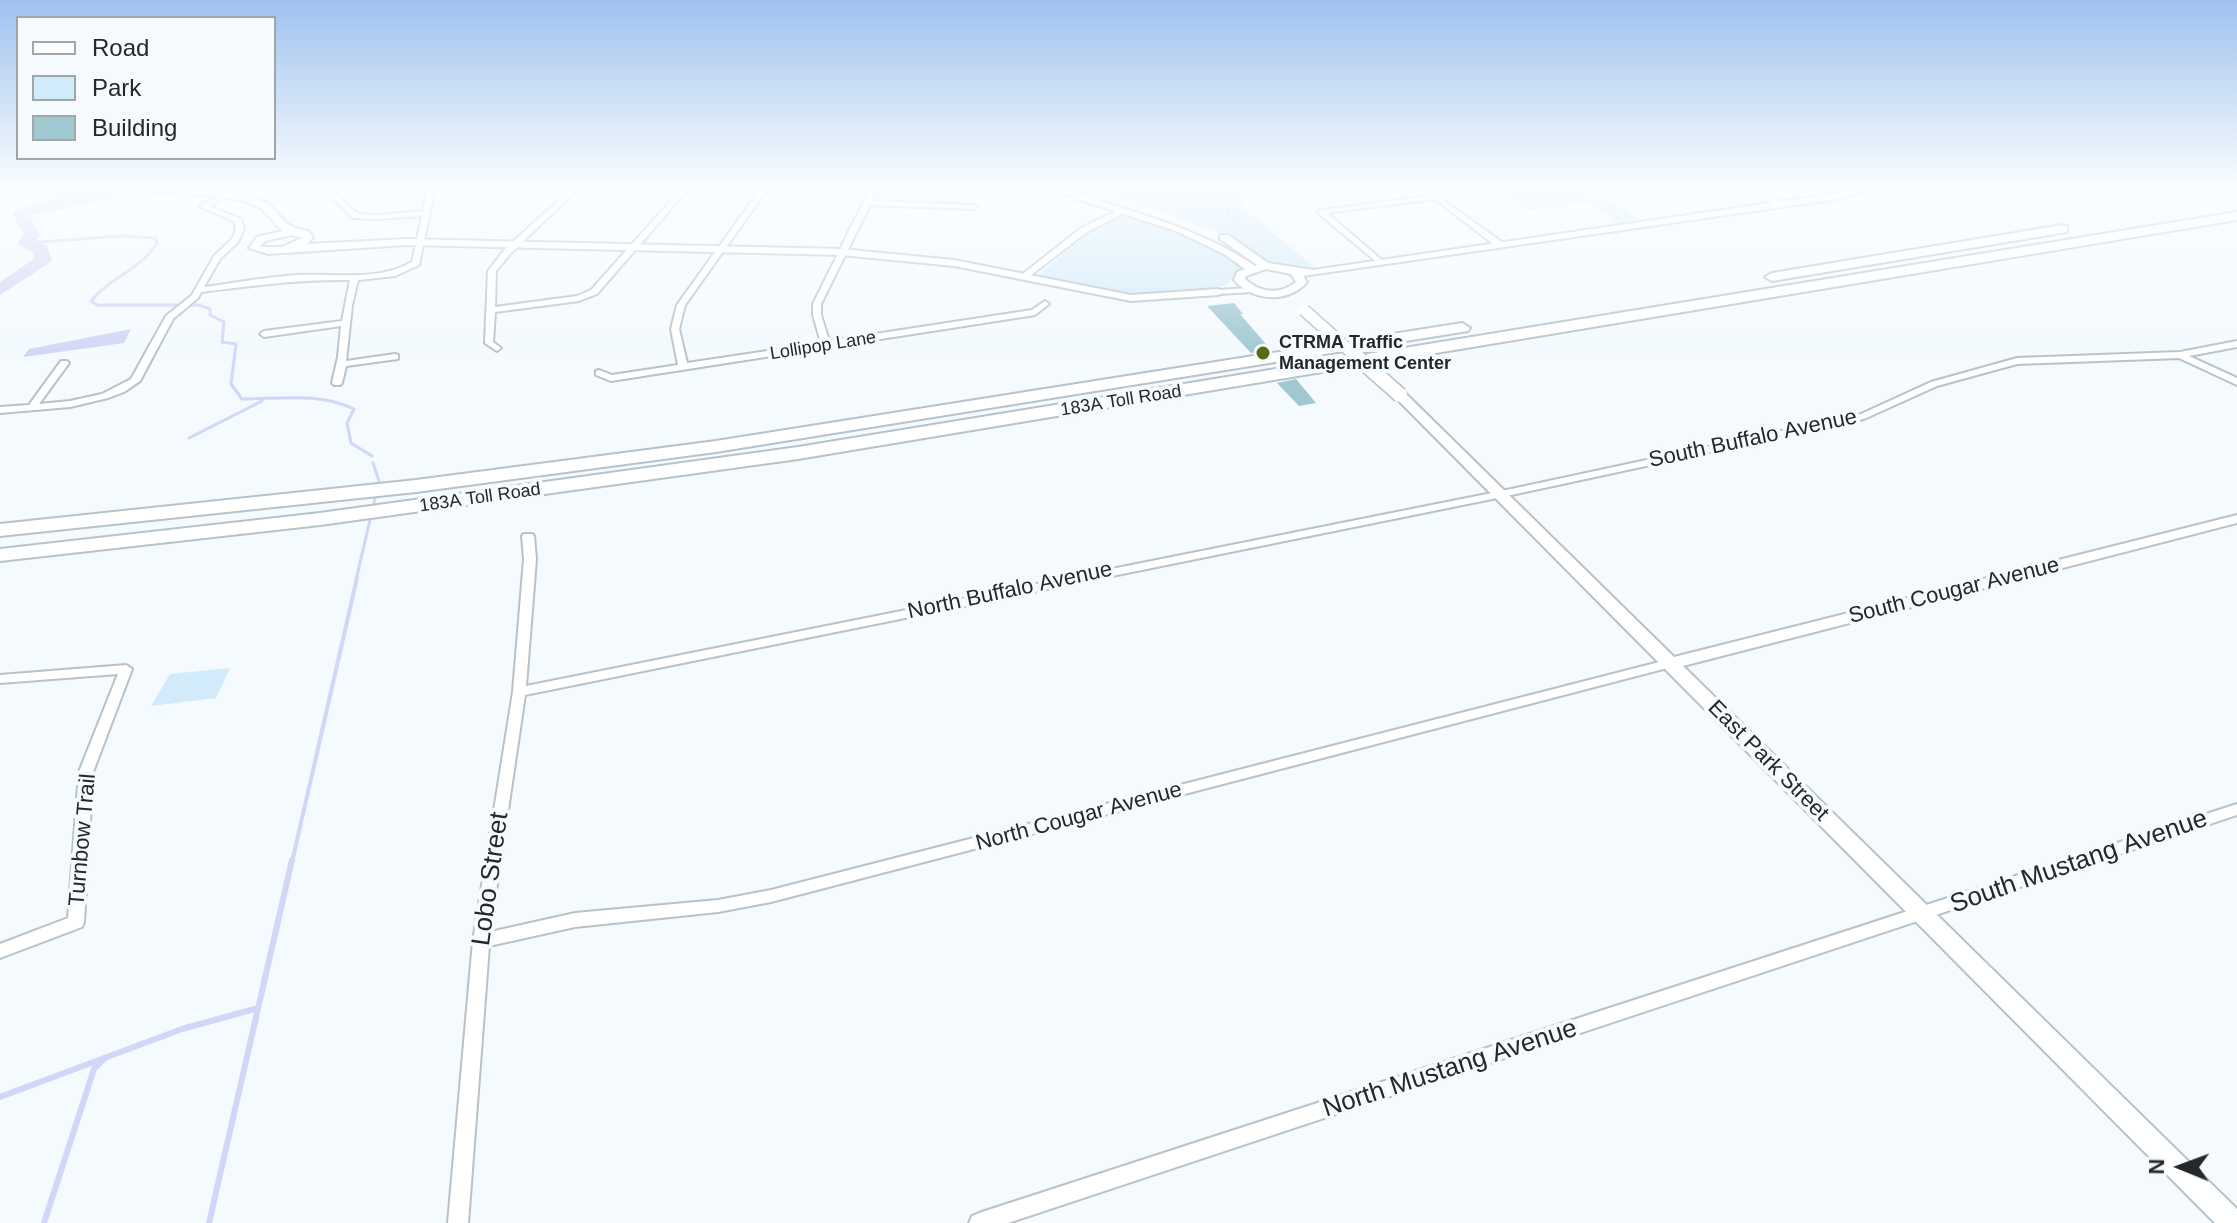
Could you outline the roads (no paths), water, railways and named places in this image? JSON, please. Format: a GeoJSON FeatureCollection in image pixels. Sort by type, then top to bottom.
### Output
{"type":"FeatureCollection","features":[{"type":"Feature","properties":{"kind":"highway","name":"183A Toll Road"},"geometry":{"type":"LineString","coordinates":[[0,555],[320,519],[714,456],[1973,244]]}},
{"type":"Feature","properties":{"kind":"highway","name":"183A Toll Road"},"geometry":{"type":"LineString","coordinates":[[0,530],[714,456],[1088,407],[2068,244]]}},
{"type":"Feature","properties":{"kind":"street"},"geometry":{"type":"LineString","coordinates":[[0,410],[96,398],[126,388],[135,381],[169,318],[192,300],[217,258],[231,244]]}},
{"type":"Feature","properties":{"kind":"street"},"geometry":{"type":"LineString","coordinates":[[255,244],[258,250],[326,244]]}},
{"type":"Feature","properties":{"kind":"street"},"geometry":{"type":"LineString","coordinates":[[291,248],[298,244]]}},
{"type":"Feature","properties":{"kind":"street"},"geometry":{"type":"LineString","coordinates":[[199,290],[313,276],[354,279],[407,269],[416,263],[421,244]]}},
{"type":"Feature","properties":{"kind":"street"},"geometry":{"type":"LineString","coordinates":[[497,348],[489,343],[492,271],[515,244]]}},
{"type":"Feature","properties":{"kind":"street"},"geometry":{"type":"LineString","coordinates":[[518,244],[841,252],[954,263],[1131,298],[1249,290],[1274,294],[1300,286],[1303,275]]}},
{"type":"Feature","properties":{"kind":"street"},"geometry":{"type":"LineString","coordinates":[[492,310],[579,298],[594,292],[636,244]]}},
{"type":"Feature","properties":{"kind":"street"},"geometry":{"type":"LineString","coordinates":[[683,368],[676,318],[724,244]]}},
{"type":"Feature","properties":{"kind":"street"},"geometry":{"type":"LineString","coordinates":[[826,346],[817,304],[845,244]]}},
{"type":"Feature","properties":{"kind":"street"},"geometry":{"type":"LineString","coordinates":[[1023,277],[1066,244]]}},
{"type":"Feature","properties":{"kind":"street"},"geometry":{"type":"LineString","coordinates":[[1216,244],[1251,268]]}},
{"type":"Feature","properties":{"kind":"street"},"geometry":{"type":"LineString","coordinates":[[1235,244],[1265,266]]}},
{"type":"Feature","properties":{"kind":"street"},"geometry":{"type":"LineString","coordinates":[[1358,244],[1380,263]]}},
{"type":"Feature","properties":{"kind":"street"},"geometry":{"type":"LineString","coordinates":[[1218,292],[1239,280],[1241,274],[1251,268],[1265,266],[1303,275],[1506,244]]}},
{"type":"Feature","properties":{"kind":"street"},"geometry":{"type":"LineString","coordinates":[[337,383],[346,354],[346,302],[354,279]]}},
{"type":"Feature","properties":{"kind":"street"},"geometry":{"type":"LineString","coordinates":[[1239,280],[1249,290]]}},
{"type":"Feature","properties":{"kind":"street","name":"East Park Street"},"geometry":{"type":"LineString","coordinates":[[1291,291],[1301,308]]}},
{"type":"Feature","properties":{"kind":"street","name":"East Park Street"},"geometry":{"type":"LineString","coordinates":[[1274,294],[1301,308],[1400,395],[2233,1223]]}},
{"type":"Feature","properties":{"kind":"street","name":"Lollipop Lane"},"geometry":{"type":"LineString","coordinates":[[599,373],[611,378],[826,346],[1035,312],[1045,304]]}},
{"type":"Feature","properties":{"kind":"street"},"geometry":{"type":"LineString","coordinates":[[264,334],[344,323]]}},
{"type":"Feature","properties":{"kind":"street","name":"South Buffalo Avenue"},"geometry":{"type":"LineString","coordinates":[[1502,494],[1864,416],[1934,384],[2017,361],[2180,355],[2237,344]]}},
{"type":"Feature","properties":{"kind":"street"},"geometry":{"type":"LineString","coordinates":[[2180,355],[2237,382]]}},
{"type":"Feature","properties":{"kind":"street"},"geometry":{"type":"LineString","coordinates":[[343,364],[395,357]]}},
{"type":"Feature","properties":{"kind":"street"},"geometry":{"type":"LineString","coordinates":[[33,406],[64,363]]}},
{"type":"Feature","properties":{"kind":"street","name":"North Buffalo Avenue"},"geometry":{"type":"LineString","coordinates":[[519,692],[1502,494]]}},
{"type":"Feature","properties":{"kind":"street","name":"South Cougar Avenue"},"geometry":{"type":"LineString","coordinates":[[1671,663],[2237,519]]}},
{"type":"Feature","properties":{"kind":"street","name":"Lobo Street"},"geometry":{"type":"LineString","coordinates":[[458,1223],[481,941],[519,692],[530,559],[528,536]]}},
{"type":"Feature","properties":{"kind":"street","name":"North Cougar Avenue"},"geometry":{"type":"LineString","coordinates":[[481,941],[575,920],[718,906],[771,896],[1671,663]]}},
{"type":"Feature","properties":{"kind":"street","name":"Turnbow Trail"},"geometry":{"type":"LineString","coordinates":[[0,679],[126,669],[86,772],[76,922],[0,951]]}},
{"type":"Feature","properties":{"kind":"street","name":"South Mustang Avenue"},"geometry":{"type":"LineString","coordinates":[[1921,915],[2237,809]]}},
{"type":"Feature","properties":{"kind":"street","name":"North Mustang Avenue"},"geometry":{"type":"LineString","coordinates":[[979,1223],[1921,915]]}},
{"type":"Feature","properties":{"kind":"waterway"},"geometry":{"type":"LineString","coordinates":[[0,290],[43,261],[41,249],[25,244]]}},
{"type":"Feature","properties":{"kind":"waterway"},"geometry":{"type":"LineString","coordinates":[[156,244],[143,260],[91,301],[97,305],[199,305],[210,309],[210,315],[224,322],[222,342],[236,344],[231,384],[242,399],[313,398],[354,409],[347,423],[351,443],[372,456]]}},
{"type":"Feature","properties":{"kind":"waterway"},"geometry":{"type":"LineString","coordinates":[[189,438],[262,401]]}},
{"type":"Feature","properties":{"kind":"waterway"},"geometry":{"type":"LineString","coordinates":[[356,580],[379,481],[373,463]]}},
{"type":"Feature","properties":{"kind":"waterway"},"geometry":{"type":"LineString","coordinates":[[292,862],[357,578]]}},
{"type":"Feature","properties":{"kind":"waterway"},"geometry":{"type":"LineString","coordinates":[[209,1223],[292,860]]}},
{"type":"Feature","properties":{"kind":"waterway"},"geometry":{"type":"LineString","coordinates":[[0,1097],[182,1029],[258,1008]]}},
{"type":"Feature","properties":{"kind":"waterway"},"geometry":{"type":"LineString","coordinates":[[44,1223],[94,1069],[105,1058]]}},
{"type":"Feature","properties":{"kind":"place","name":"CTRMA Traffic Management Center"},"geometry":{"type":"Point","coordinates":[1263,353]}}]}
